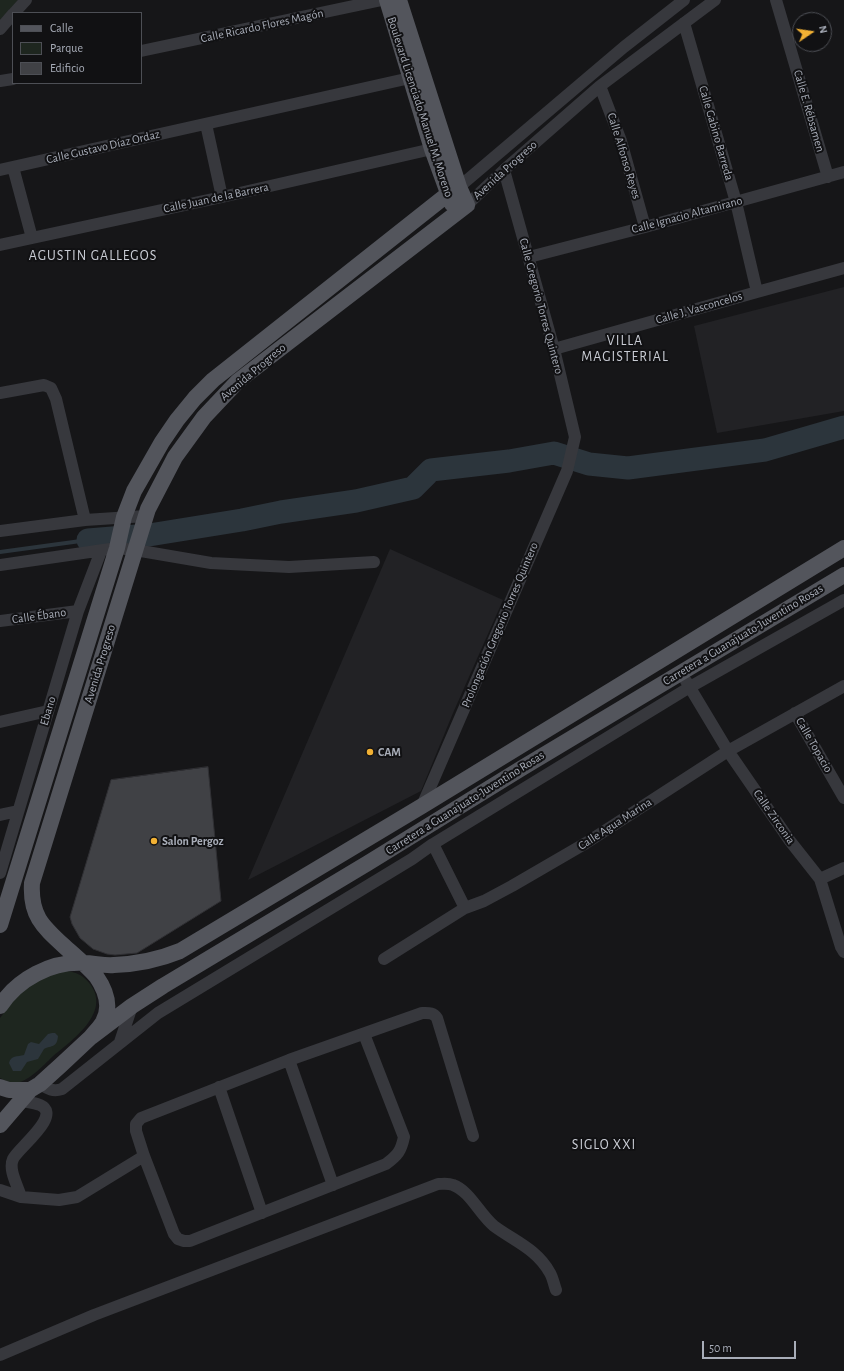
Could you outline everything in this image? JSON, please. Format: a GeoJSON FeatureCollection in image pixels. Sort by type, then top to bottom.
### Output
{"type":"FeatureCollection","features":[{"type":"Feature","properties":{"kind":"main road","name":"Boulevard Licenciado Manuel M. Moreno"},"geometry":{"type":"LineString","coordinates":[[387,0],[432,150],[454,191]]}},
{"type":"Feature","properties":{"kind":"main road","name":"Boulevard Licenciado Manuel M. Moreno"},"geometry":{"type":"LineString","coordinates":[[399,0],[454,191],[461,209]]}},
{"type":"Feature","properties":{"kind":"main road","name":"Avenida Progreso"},"geometry":{"type":"LineString","coordinates":[[0,925],[118,546],[124,519],[134,491],[162,442],[177,420],[195,398],[214,380],[454,191]]}},
{"type":"Feature","properties":{"kind":"main road","name":"Avenida Progreso"},"geometry":{"type":"LineString","coordinates":[[91,1037],[103,1022],[107,1013],[106,996],[96,976],[42,925],[33,906],[31,894],[32,883],[148,510],[174,457],[204,416],[238,381],[461,209]]}},
{"type":"Feature","properties":{"kind":"main road","name":"Carretera a Guanajuato-Juventino Rosas"},"geometry":{"type":"LineString","coordinates":[[0,1006],[9,994],[21,983],[44,970],[63,964],[83,963],[113,966],[142,963],[162,958],[180,951],[422,806],[844,548]]}},
{"type":"Feature","properties":{"kind":"main road","name":"Carretera a Guanajuato-Juventino Rosas"},"geometry":{"type":"LineString","coordinates":[[91,1037],[132,1006],[192,968],[844,574]]}},
{"type":"Feature","properties":{"kind":"main road"},"geometry":{"type":"LineString","coordinates":[[36,809],[54,814]]}},
{"type":"Feature","properties":{"kind":"main road"},"geometry":{"type":"LineString","coordinates":[[0,1126],[31,1092],[91,1037]]}},
{"type":"Feature","properties":{"kind":"main road"},"geometry":{"type":"LineString","coordinates":[[0,1087],[9,1090],[31,1092]]}},
{"type":"Feature","properties":{"kind":"street"},"geometry":{"type":"LineString","coordinates":[[16,12],[26,0]]}},
{"type":"Feature","properties":{"kind":"street","name":"Calle Ricardo Flores Magón"},"geometry":{"type":"LineString","coordinates":[[142,51],[382,0]]}},
{"type":"Feature","properties":{"kind":"street","name":"Avenida Progreso"},"geometry":{"type":"LineString","coordinates":[[454,191],[618,52],[684,0]]}},
{"type":"Feature","properties":{"kind":"street","name":"Avenida Progreso"},"geometry":{"type":"LineString","coordinates":[[461,209],[600,86],[715,0]]}},
{"type":"Feature","properties":{"kind":"street","name":"Calle E. Rébsamen"},"geometry":{"type":"LineString","coordinates":[[776,0],[828,177]]}},
{"type":"Feature","properties":{"kind":"street"},"geometry":{"type":"LineString","coordinates":[[0,29],[12,16]]}},
{"type":"Feature","properties":{"kind":"street","name":"Calle Gabino Barreda"},"geometry":{"type":"LineString","coordinates":[[684,22],[736,202],[757,292]]}},
{"type":"Feature","properties":{"kind":"street","name":"Calle Gustavo Díaz Ordaz"},"geometry":{"type":"LineString","coordinates":[[0,170],[410,78]]}},
{"type":"Feature","properties":{"kind":"street"},"geometry":{"type":"LineString","coordinates":[[0,82],[12,79]]}},
{"type":"Feature","properties":{"kind":"street","name":"Calle Alfonso Reyes"},"geometry":{"type":"LineString","coordinates":[[600,86],[621,141],[645,227]]}},
{"type":"Feature","properties":{"kind":"street"},"geometry":{"type":"LineString","coordinates":[[206,124],[222,197]]}},
{"type":"Feature","properties":{"kind":"street","name":"Calle Juan de la Barrera"},"geometry":{"type":"LineString","coordinates":[[0,245],[432,150]]}},
{"type":"Feature","properties":{"kind":"street"},"geometry":{"type":"LineString","coordinates":[[13,167],[32,238]]}},
{"type":"Feature","properties":{"kind":"street","name":"Calle Gregorio Torres Quintero"},"geometry":{"type":"LineString","coordinates":[[504,170],[554,350],[575,437],[574,442]]}},
{"type":"Feature","properties":{"kind":"street","name":"Calle Ignacio Altamirano"},"geometry":{"type":"LineString","coordinates":[[528,257],[645,227],[844,172]]}},
{"type":"Feature","properties":{"kind":"street","name":"Calle J. Vasconcelos"},"geometry":{"type":"LineString","coordinates":[[554,350],[844,268]]}},
{"type":"Feature","properties":{"kind":"street"},"geometry":{"type":"LineString","coordinates":[[0,393],[44,385],[51,388],[56,400],[85,520]]}},
{"type":"Feature","properties":{"kind":"street","name":"Prolongación Gregorio Torres Quintero"},"geometry":{"type":"LineString","coordinates":[[422,806],[567,471],[574,442]]}},
{"type":"Feature","properties":{"kind":"street"},"geometry":{"type":"LineString","coordinates":[[0,531],[85,520],[145,518]]}},
{"type":"Feature","properties":{"kind":"street"},"geometry":{"type":"LineString","coordinates":[[0,565],[101,551],[118,546],[136,547],[211,563],[289,567],[374,562]]}},
{"type":"Feature","properties":{"kind":"street","name":"Ebano"},"geometry":{"type":"LineString","coordinates":[[0,873],[78,611],[101,551]]}},
{"type":"Feature","properties":{"kind":"street"},"geometry":{"type":"LineString","coordinates":[[21,1197],[12,1166],[13,1158],[42,1126],[46,1119],[44,1108],[40,1105],[31,1092],[57,1090],[62,1088],[158,1012],[412,859],[433,844],[690,687],[844,600]]}},
{"type":"Feature","properties":{"kind":"street","name":"Calle Ébano"},"geometry":{"type":"LineString","coordinates":[[0,621],[78,611]]}},
{"type":"Feature","properties":{"kind":"street","name":"Calle Zirconia"},"geometry":{"type":"LineString","coordinates":[[680,673],[728,751],[790,841],[820,879],[841,947],[844,952]]}},
{"type":"Feature","properties":{"kind":"street","name":"Calle Agua Marina"},"geometry":{"type":"LineString","coordinates":[[384,960],[465,908],[512,886],[586,843],[728,751],[844,686]]}},
{"type":"Feature","properties":{"kind":"street"},"geometry":{"type":"LineString","coordinates":[[0,722],[48,711]]}},
{"type":"Feature","properties":{"kind":"street","name":"Calle Topacio"},"geometry":{"type":"LineString","coordinates":[[795,713],[844,798]]}},
{"type":"Feature","properties":{"kind":"street"},"geometry":{"type":"LineString","coordinates":[[0,815],[18,811]]}},
{"type":"Feature","properties":{"kind":"street"},"geometry":{"type":"LineString","coordinates":[[433,844],[465,908]]}},
{"type":"Feature","properties":{"kind":"street"},"geometry":{"type":"LineString","coordinates":[[820,879],[844,868]]}},
{"type":"Feature","properties":{"kind":"street"},"geometry":{"type":"LineString","coordinates":[[119,1043],[132,1006]]}},
{"type":"Feature","properties":{"kind":"street"},"geometry":{"type":"LineString","coordinates":[[364,1034],[404,1137],[402,1148],[397,1156],[386,1164],[190,1241],[178,1239],[144,1156],[136,1131],[136,1124],[141,1118],[289,1060],[422,1013],[430,1013],[435,1015],[437,1018],[473,1136]]}},
{"type":"Feature","properties":{"kind":"street"},"geometry":{"type":"LineString","coordinates":[[289,1060],[333,1185]]}},
{"type":"Feature","properties":{"kind":"street"},"geometry":{"type":"LineString","coordinates":[[219,1087],[262,1213]]}},
{"type":"Feature","properties":{"kind":"street"},"geometry":{"type":"LineString","coordinates":[[0,1190],[21,1197],[59,1200],[77,1197],[144,1156]]}},
{"type":"Feature","properties":{"kind":"street"},"geometry":{"type":"LineString","coordinates":[[0,1355],[94,1315],[438,1184],[453,1185],[461,1189],[494,1225],[525,1245],[534,1253],[550,1273],[556,1290]]}},
{"type":"Feature","properties":{"kind":"shaded area"},"geometry":{"type":"Polygon","coordinates":[[[844,287],[844,411],[717,433],[694,326],[844,287]]]}},
{"type":"Feature","properties":{"kind":"shaded area","name":"CAM"},"geometry":{"type":"Polygon","coordinates":[[[390,549],[503,600],[453,713],[421,791],[248,880],[390,549]]]}},
{"type":"Feature","properties":{"kind":"shaded area"},"geometry":{"type":"Polygon","coordinates":[[[55,1033],[58,1036],[57,1043],[54,1046],[44,1049],[38,1059],[27,1062],[21,1071],[13,1071],[9,1063],[11,1059],[24,1055],[28,1044],[31,1042],[39,1044],[48,1034],[55,1033]]]}},
{"type":"Feature","properties":{"kind":"green space"},"geometry":{"type":"Polygon","coordinates":[[[0,0],[18,0],[0,20],[0,0]]]}},
{"type":"Feature","properties":{"kind":"green space"},"geometry":{"type":"Polygon","coordinates":[[[61,970],[70,971],[84,977],[90,984],[95,995],[96,1005],[93,1016],[78,1035],[30,1077],[15,1083],[0,1078],[0,1018],[28,984],[61,970]]]}},
{"type":"Feature","properties":{"kind":"building","name":"Salon Pergoz"},"geometry":{"type":"Polygon","coordinates":[[[208,767],[221,901],[137,953],[115,955],[93,949],[80,938],[72,924],[70,917],[111,780],[208,767]]]}},
{"type":"Feature","properties":{"kind":"waterway"},"geometry":{"type":"LineString","coordinates":[[88,540],[149,535],[281,512],[356,501],[413,488],[431,470],[509,461],[554,453],[589,464],[628,468],[765,450],[844,427]]}},
{"type":"Feature","properties":{"kind":"waterway"},"geometry":{"type":"LineString","coordinates":[[0,552],[88,540]]}},
{"type":"Feature","properties":{"kind":"place","name":"CAM"},"geometry":{"type":"Point","coordinates":[370,752]}},
{"type":"Feature","properties":{"kind":"place","name":"Salon Pergoz"},"geometry":{"type":"Point","coordinates":[154,841]}},
{"type":"Feature","properties":{"kind":"district","name":"AGUSTIN GALLEGOS"},"geometry":{"type":"Point","coordinates":[93,256]}},
{"type":"Feature","properties":{"kind":"district","name":"VILLA MAGISTERIAL"},"geometry":{"type":"Point","coordinates":[625,350]}},
{"type":"Feature","properties":{"kind":"district","name":"SIGLO XXI"},"geometry":{"type":"Point","coordinates":[604,1145]}}]}
